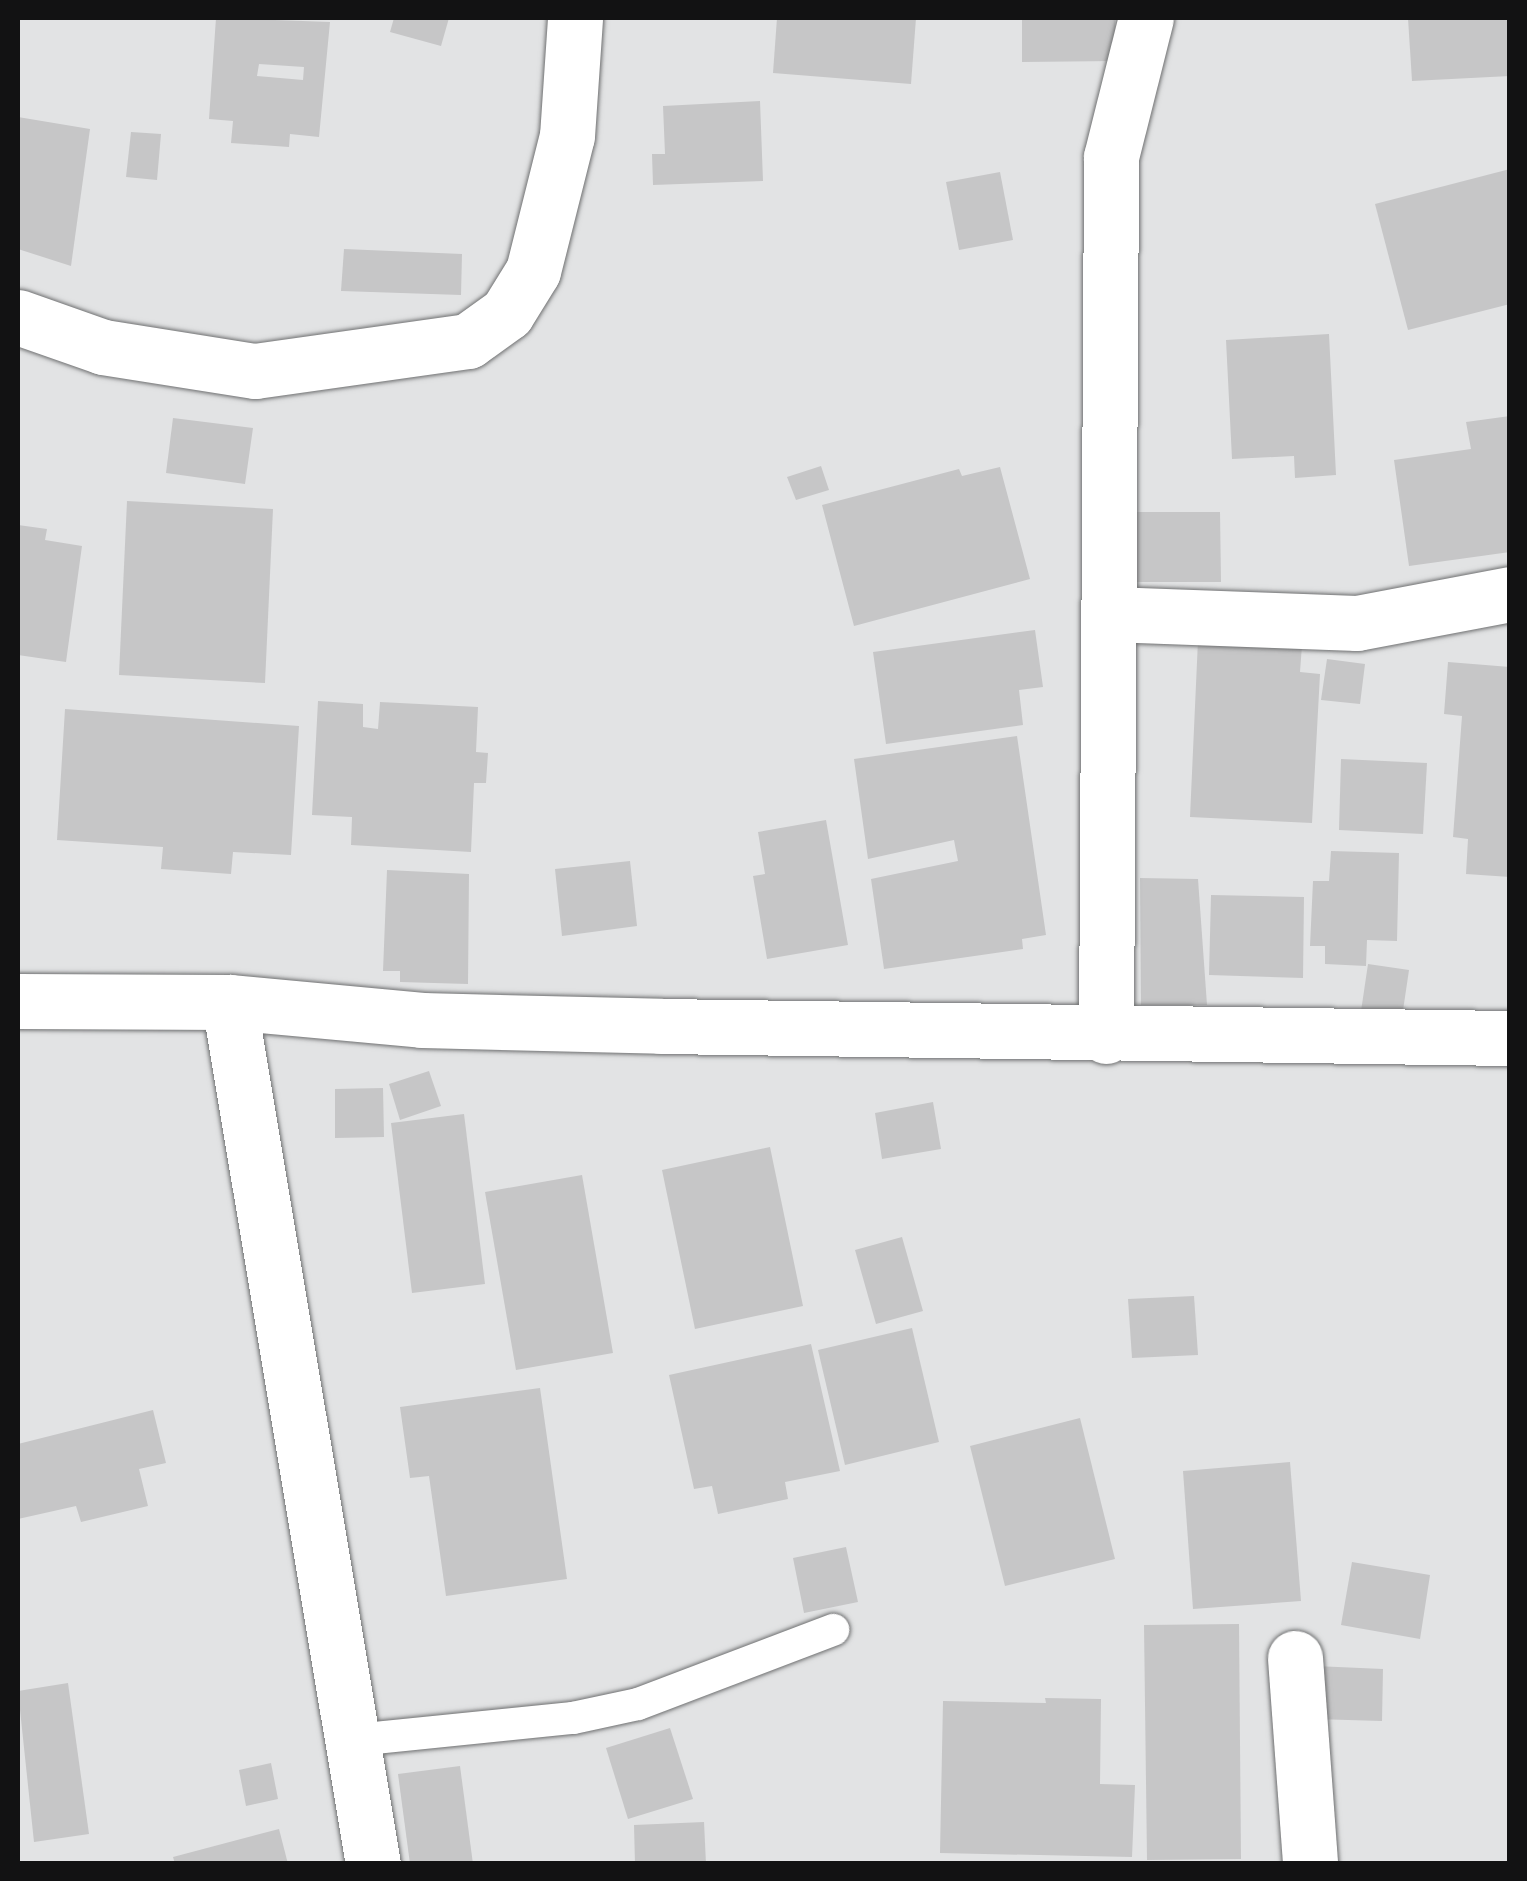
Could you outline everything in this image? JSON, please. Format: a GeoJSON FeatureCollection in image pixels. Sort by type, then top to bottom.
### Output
{"type":"FeatureCollection","features":[{"type":"Feature","properties":{"kind":"street"},"geometry":{"type":"LineString","coordinates":[[18,317],[102,347],[255,371],[468,341],[507,314],[533,271],[567,136],[575,18]]}},
{"type":"Feature","properties":{"kind":"street"},"geometry":{"type":"LineString","coordinates":[[1106,1036],[1110,157],[1146,18]]}},
{"type":"Feature","properties":{"kind":"street"},"geometry":{"type":"LineString","coordinates":[[1110,614],[1357,623],[1510,594]]}},
{"type":"Feature","properties":{"kind":"street"},"geometry":{"type":"LineString","coordinates":[[18,1001],[229,1002],[422,1020],[1106,1036],[1510,1038]]}},
{"type":"Feature","properties":{"kind":"street"},"geometry":{"type":"LineString","coordinates":[[229,1002],[373,1864]]}},
{"type":"Feature","properties":{"kind":"street"},"geometry":{"type":"LineString","coordinates":[[1295,1658],[1310,1864]]}},
{"type":"Feature","properties":{"kind":"lane"},"geometry":{"type":"LineString","coordinates":[[355,1740],[572,1718],[638,1704],[833,1630]]}},
{"type":"Feature","properties":{"kind":"building"},"geometry":{"type":"Polygon","coordinates":[[[216,18],[330,22],[319,137],[290,134],[289,147],[231,143],[233,121],[209,119],[216,18]],[[259,64],[257,76],[303,80],[304,67],[259,64]]]}},
{"type":"Feature","properties":{"kind":"building"},"geometry":{"type":"Polygon","coordinates":[[[394,18],[449,18],[441,46],[390,32],[394,18]]]}},
{"type":"Feature","properties":{"kind":"building"},"geometry":{"type":"Polygon","coordinates":[[[777,18],[916,18],[911,84],[773,73],[777,18]]]}},
{"type":"Feature","properties":{"kind":"building"},"geometry":{"type":"Polygon","coordinates":[[[1022,18],[1115,18],[1116,61],[1022,62],[1022,18]]]}},
{"type":"Feature","properties":{"kind":"building"},"geometry":{"type":"Polygon","coordinates":[[[1408,18],[1510,18],[1510,76],[1412,81],[1408,18]]]}},
{"type":"Feature","properties":{"kind":"building"},"geometry":{"type":"Polygon","coordinates":[[[760,101],[763,181],[653,185],[652,154],[665,154],[663,106],[760,101]]]}},
{"type":"Feature","properties":{"kind":"building"},"geometry":{"type":"Polygon","coordinates":[[[18,117],[90,129],[71,266],[18,249],[18,117]]]}},
{"type":"Feature","properties":{"kind":"building"},"geometry":{"type":"Polygon","coordinates":[[[131,132],[161,134],[157,180],[126,177],[131,132]]]}},
{"type":"Feature","properties":{"kind":"building"},"geometry":{"type":"Polygon","coordinates":[[[1510,169],[1510,304],[1408,330],[1375,204],[1510,169]]]}},
{"type":"Feature","properties":{"kind":"building"},"geometry":{"type":"Polygon","coordinates":[[[1000,172],[1013,240],[959,250],[946,182],[1000,172]]]}},
{"type":"Feature","properties":{"kind":"building"},"geometry":{"type":"Polygon","coordinates":[[[344,249],[462,254],[461,295],[341,291],[344,249]]]}},
{"type":"Feature","properties":{"kind":"building"},"geometry":{"type":"Polygon","coordinates":[[[1329,334],[1336,475],[1295,478],[1294,456],[1232,459],[1226,340],[1329,334]]]}},
{"type":"Feature","properties":{"kind":"building"},"geometry":{"type":"Polygon","coordinates":[[[1510,416],[1510,552],[1409,566],[1394,460],[1471,449],[1466,422],[1510,416]]]}},
{"type":"Feature","properties":{"kind":"building"},"geometry":{"type":"Polygon","coordinates":[[[173,418],[253,428],[245,484],[166,473],[173,418]]]}},
{"type":"Feature","properties":{"kind":"building"},"geometry":{"type":"Polygon","coordinates":[[[821,466],[829,490],[796,500],[787,477],[821,466]]]}},
{"type":"Feature","properties":{"kind":"building"},"geometry":{"type":"Polygon","coordinates":[[[1000,467],[1030,579],[854,626],[822,505],[959,469],[962,476],[1000,467]]]}},
{"type":"Feature","properties":{"kind":"building"},"geometry":{"type":"Polygon","coordinates":[[[127,501],[273,509],[265,683],[119,675],[127,501]]]}},
{"type":"Feature","properties":{"kind":"building"},"geometry":{"type":"Polygon","coordinates":[[[1125,512],[1220,512],[1221,582],[1125,582],[1125,512]]]}},
{"type":"Feature","properties":{"kind":"building"},"geometry":{"type":"Polygon","coordinates":[[[18,525],[47,529],[45,540],[82,546],[66,662],[18,655],[18,525]]]}},
{"type":"Feature","properties":{"kind":"building"},"geometry":{"type":"Polygon","coordinates":[[[1035,630],[1043,687],[1019,690],[1023,725],[886,744],[873,652],[1035,630]]]}},
{"type":"Feature","properties":{"kind":"building"},"geometry":{"type":"Polygon","coordinates":[[[1198,640],[1302,645],[1300,672],[1320,674],[1312,823],[1190,817],[1198,640]]]}},
{"type":"Feature","properties":{"kind":"building"},"geometry":{"type":"Polygon","coordinates":[[[1327,659],[1365,664],[1360,704],[1321,700],[1327,659]]]}},
{"type":"Feature","properties":{"kind":"building"},"geometry":{"type":"Polygon","coordinates":[[[1448,662],[1510,667],[1510,877],[1466,874],[1468,839],[1453,837],[1462,716],[1444,714],[1448,662]]]}},
{"type":"Feature","properties":{"kind":"building"},"geometry":{"type":"Polygon","coordinates":[[[318,701],[363,704],[363,727],[378,729],[380,702],[478,707],[476,752],[488,753],[486,783],[474,783],[471,852],[351,845],[352,817],[312,815],[318,701]]]}},
{"type":"Feature","properties":{"kind":"building"},"geometry":{"type":"Polygon","coordinates":[[[65,709],[299,726],[291,855],[233,852],[231,874],[161,869],[163,847],[57,840],[65,709]]]}},
{"type":"Feature","properties":{"kind":"building"},"geometry":{"type":"Polygon","coordinates":[[[1017,736],[1046,935],[1022,939],[1023,949],[884,969],[871,879],[958,861],[954,840],[868,859],[854,759],[1017,736]]]}},
{"type":"Feature","properties":{"kind":"building"},"geometry":{"type":"Polygon","coordinates":[[[1341,759],[1427,763],[1423,834],[1339,830],[1341,759]]]}},
{"type":"Feature","properties":{"kind":"building"},"geometry":{"type":"Polygon","coordinates":[[[826,820],[848,945],[767,959],[753,876],[765,874],[758,832],[826,820]]]}},
{"type":"Feature","properties":{"kind":"building"},"geometry":{"type":"Polygon","coordinates":[[[1331,851],[1399,853],[1397,941],[1367,940],[1366,966],[1325,964],[1325,946],[1310,946],[1313,881],[1329,881],[1331,851]]]}},
{"type":"Feature","properties":{"kind":"building"},"geometry":{"type":"Polygon","coordinates":[[[630,861],[637,926],[562,936],[555,869],[630,861]]]}},
{"type":"Feature","properties":{"kind":"building"},"geometry":{"type":"Polygon","coordinates":[[[387,870],[469,874],[468,984],[400,982],[400,971],[383,971],[387,870]]]}},
{"type":"Feature","properties":{"kind":"building"},"geometry":{"type":"Polygon","coordinates":[[[1140,878],[1198,879],[1207,1005],[1141,1005],[1140,878]]]}},
{"type":"Feature","properties":{"kind":"building"},"geometry":{"type":"Polygon","coordinates":[[[1211,895],[1304,897],[1303,978],[1209,975],[1211,895]]]}},
{"type":"Feature","properties":{"kind":"building"},"geometry":{"type":"Polygon","coordinates":[[[1368,964],[1409,970],[1401,1024],[1360,1018],[1368,964]]]}},
{"type":"Feature","properties":{"kind":"building"},"geometry":{"type":"Polygon","coordinates":[[[429,1071],[441,1106],[400,1120],[389,1084],[429,1071]]]}},
{"type":"Feature","properties":{"kind":"building"},"geometry":{"type":"Polygon","coordinates":[[[383,1088],[384,1137],[335,1138],[335,1089],[383,1088]]]}},
{"type":"Feature","properties":{"kind":"building"},"geometry":{"type":"Polygon","coordinates":[[[933,1102],[941,1149],[882,1159],[875,1113],[933,1102]]]}},
{"type":"Feature","properties":{"kind":"building"},"geometry":{"type":"Polygon","coordinates":[[[464,1114],[485,1284],[412,1293],[391,1123],[464,1114]]]}},
{"type":"Feature","properties":{"kind":"building"},"geometry":{"type":"Polygon","coordinates":[[[770,1147],[803,1306],[695,1329],[662,1170],[770,1147]]]}},
{"type":"Feature","properties":{"kind":"building"},"geometry":{"type":"Polygon","coordinates":[[[582,1175],[613,1353],[516,1370],[485,1192],[582,1175]]]}},
{"type":"Feature","properties":{"kind":"building"},"geometry":{"type":"Polygon","coordinates":[[[902,1237],[923,1311],[876,1324],[855,1250],[902,1237]]]}},
{"type":"Feature","properties":{"kind":"building"},"geometry":{"type":"Polygon","coordinates":[[[1194,1296],[1198,1355],[1132,1358],[1128,1299],[1194,1296]]]}},
{"type":"Feature","properties":{"kind":"building"},"geometry":{"type":"Polygon","coordinates":[[[912,1328],[939,1442],[845,1465],[818,1350],[912,1328]]]}},
{"type":"Feature","properties":{"kind":"building"},"geometry":{"type":"Polygon","coordinates":[[[811,1344],[840,1471],[785,1482],[788,1499],[718,1514],[712,1486],[694,1489],[669,1375],[811,1344]]]}},
{"type":"Feature","properties":{"kind":"building"},"geometry":{"type":"Polygon","coordinates":[[[540,1388],[567,1579],[446,1596],[429,1476],[410,1478],[400,1407],[540,1388]]]}},
{"type":"Feature","properties":{"kind":"building"},"geometry":{"type":"Polygon","coordinates":[[[153,1410],[166,1463],[139,1469],[148,1506],[81,1522],[76,1506],[18,1519],[18,1444],[153,1410]]]}},
{"type":"Feature","properties":{"kind":"building"},"geometry":{"type":"Polygon","coordinates":[[[1080,1418],[1115,1559],[1005,1586],[970,1446],[1080,1418]]]}},
{"type":"Feature","properties":{"kind":"building"},"geometry":{"type":"Polygon","coordinates":[[[1290,1462],[1301,1601],[1193,1609],[1183,1471],[1290,1462]]]}},
{"type":"Feature","properties":{"kind":"building"},"geometry":{"type":"Polygon","coordinates":[[[846,1547],[858,1602],[804,1613],[793,1558],[846,1547]]]}},
{"type":"Feature","properties":{"kind":"building"},"geometry":{"type":"Polygon","coordinates":[[[1352,1562],[1430,1575],[1420,1639],[1341,1625],[1352,1562]]]}},
{"type":"Feature","properties":{"kind":"building"},"geometry":{"type":"Polygon","coordinates":[[[1239,1624],[1241,1859],[1147,1860],[1144,1625],[1239,1624]]]}},
{"type":"Feature","properties":{"kind":"building"},"geometry":{"type":"Polygon","coordinates":[[[1315,1666],[1383,1669],[1382,1721],[1314,1719],[1315,1666]]]}},
{"type":"Feature","properties":{"kind":"building"},"geometry":{"type":"Polygon","coordinates":[[[68,1683],[89,1834],[34,1842],[18,1691],[68,1683]]]}},
{"type":"Feature","properties":{"kind":"building"},"geometry":{"type":"Polygon","coordinates":[[[1045,1698],[1101,1699],[1100,1784],[1135,1785],[1132,1857],[940,1853],[943,1701],[1046,1703],[1045,1698]]]}},
{"type":"Feature","properties":{"kind":"building"},"geometry":{"type":"Polygon","coordinates":[[[670,1728],[693,1799],[628,1819],[606,1748],[670,1728]]]}},
{"type":"Feature","properties":{"kind":"building"},"geometry":{"type":"Polygon","coordinates":[[[271,1763],[278,1799],[246,1806],[239,1770],[271,1763]]]}},
{"type":"Feature","properties":{"kind":"building"},"geometry":{"type":"Polygon","coordinates":[[[460,1766],[473,1864],[410,1864],[398,1774],[460,1766]]]}},
{"type":"Feature","properties":{"kind":"building"},"geometry":{"type":"Polygon","coordinates":[[[704,1822],[706,1864],[635,1864],[634,1825],[704,1822]]]}},
{"type":"Feature","properties":{"kind":"building"},"geometry":{"type":"Polygon","coordinates":[[[279,1829],[288,1864],[175,1864],[173,1857],[279,1829]]]}}]}
